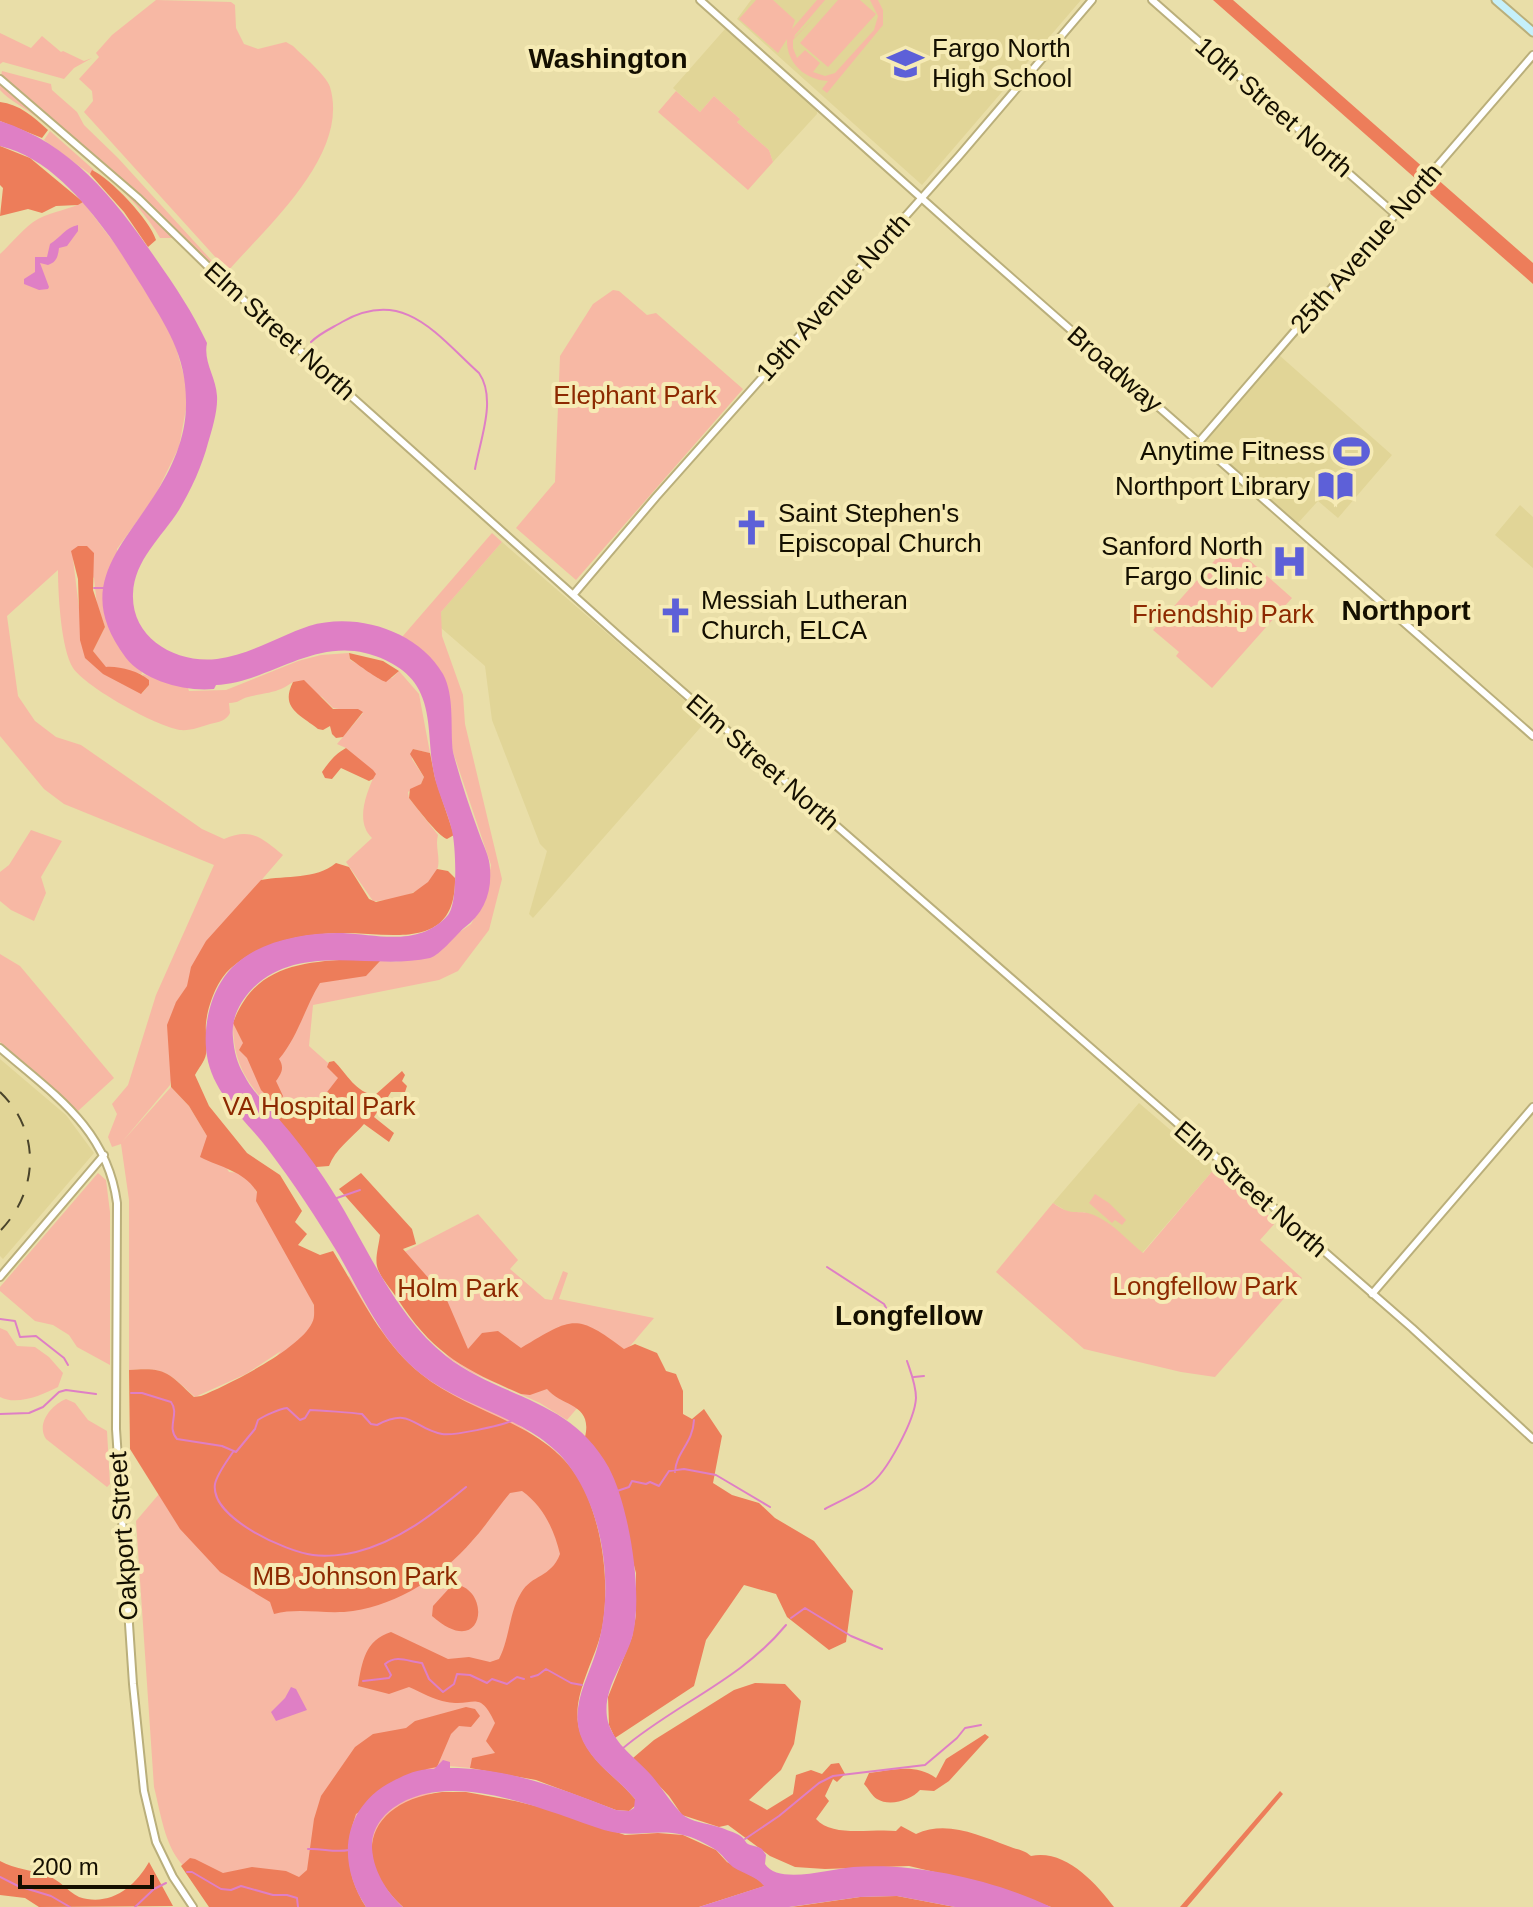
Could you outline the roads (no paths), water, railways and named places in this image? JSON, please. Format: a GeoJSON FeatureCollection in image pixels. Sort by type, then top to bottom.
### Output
{"type":"FeatureCollection","features":[{"type":"Feature","properties":{"kind":"main road"},"geometry":{"type":"LineString","coordinates":[[1496,0],[1533,32]]}},
{"type":"Feature","properties":{"kind":"street","name":"Broadway"},"geometry":{"type":"LineString","coordinates":[[700,0],[1533,736]]}},
{"type":"Feature","properties":{"kind":"street","name":"19th Avenue North"},"geometry":{"type":"LineString","coordinates":[[573,595],[1092,0]]}},
{"type":"Feature","properties":{"kind":"street","name":"10th Street North"},"geometry":{"type":"LineString","coordinates":[[1152,0],[1395,214]]}},
{"type":"Feature","properties":{"kind":"street","name":"25th Avenue North"},"geometry":{"type":"LineString","coordinates":[[1199,442],[1533,55]]}},
{"type":"Feature","properties":{"kind":"street","name":"Elm Street North"},"geometry":{"type":"LineString","coordinates":[[0,79],[138,198],[228,286],[573,595],[1372,1294],[1533,1439]]}},
{"type":"Feature","properties":{"kind":"street","name":"Oakport Street"},"geometry":{"type":"LineString","coordinates":[[0,1048],[80,1117],[104,1155],[112,1175],[117,1203],[116,1429],[133,1684],[144,1791],[156,1842],[173,1877],[193,1907]]}},
{"type":"Feature","properties":{"kind":"street"},"geometry":{"type":"LineString","coordinates":[[1372,1294],[1533,1107]]}},
{"type":"Feature","properties":{"kind":"street"},"geometry":{"type":"LineString","coordinates":[[0,1277],[104,1155]]}},
{"type":"Feature","properties":{"kind":"waterway"},"geometry":{"type":"LineString","coordinates":[[311,342],[342,322],[364,313],[384,310],[401,312],[433,330],[479,373],[484,383],[486,420],[475,469]]}},
{"type":"Feature","properties":{"kind":"waterway"},"geometry":{"type":"LineString","coordinates":[[94,588],[105,588]]}},
{"type":"Feature","properties":{"kind":"waterway"},"geometry":{"type":"LineString","coordinates":[[334,1199],[360,1190]]}},
{"type":"Feature","properties":{"kind":"waterway"},"geometry":{"type":"LineString","coordinates":[[827,1267],[884,1304],[897,1329]]}},
{"type":"Feature","properties":{"kind":"waterway"},"geometry":{"type":"LineString","coordinates":[[0,1319],[15,1321],[20,1337],[36,1336],[64,1358],[68,1365]]}},
{"type":"Feature","properties":{"kind":"waterway"},"geometry":{"type":"LineString","coordinates":[[825,1509],[876,1479],[899,1445],[911,1419],[916,1398],[907,1361]]}},
{"type":"Feature","properties":{"kind":"waterway"},"geometry":{"type":"LineString","coordinates":[[914,1377],[924,1376]]}},
{"type":"Feature","properties":{"kind":"waterway"},"geometry":{"type":"LineString","coordinates":[[0,1414],[29,1413],[66,1390],[96,1394]]}},
{"type":"Feature","properties":{"kind":"waterway"},"geometry":{"type":"LineString","coordinates":[[131,1393],[142,1393],[171,1402],[173,1430],[177,1439],[222,1446],[236,1452],[255,1429],[258,1420],[287,1408],[300,1420],[310,1410],[362,1414],[371,1424],[377,1425],[405,1418],[442,1434],[456,1434],[511,1421]]}},
{"type":"Feature","properties":{"kind":"waterway"},"geometry":{"type":"LineString","coordinates":[[675,1472],[694,1420]]}},
{"type":"Feature","properties":{"kind":"waterway"},"geometry":{"type":"LineString","coordinates":[[233,1452],[215,1484],[217,1497],[225,1509],[237,1521],[269,1540],[313,1555],[351,1553],[387,1541],[428,1517],[466,1487]]}},
{"type":"Feature","properties":{"kind":"waterway"},"geometry":{"type":"LineString","coordinates":[[617,1491],[629,1487],[632,1481],[659,1486],[669,1471],[684,1469],[716,1475],[770,1507]]}},
{"type":"Feature","properties":{"kind":"waterway"},"geometry":{"type":"LineString","coordinates":[[791,1618],[805,1608],[851,1636],[882,1649]]}},
{"type":"Feature","properties":{"kind":"waterway"},"geometry":{"type":"LineString","coordinates":[[622,1749],[728,1677],[786,1625]]}},
{"type":"Feature","properties":{"kind":"waterway"},"geometry":{"type":"LineString","coordinates":[[363,1681],[389,1678],[391,1675],[385,1664],[399,1659],[422,1663],[429,1679],[443,1692],[454,1684],[457,1674],[470,1675],[487,1683],[492,1679],[507,1684],[517,1677],[524,1679]]}},
{"type":"Feature","properties":{"kind":"waterway"},"geometry":{"type":"LineString","coordinates":[[531,1677],[546,1669],[571,1683],[582,1685]]}},
{"type":"Feature","properties":{"kind":"waterway"},"geometry":{"type":"LineString","coordinates":[[745,1839],[819,1783],[833,1776],[925,1765],[965,1728],[981,1725]]}},
{"type":"Feature","properties":{"kind":"waterway"},"geometry":{"type":"LineString","coordinates":[[308,1849],[349,1850]]}},
{"type":"Feature","properties":{"kind":"waterway"},"geometry":{"type":"LineString","coordinates":[[187,1872],[221,1889],[231,1890],[241,1886],[297,1898],[298,1907]]}},
{"type":"Feature","properties":{"kind":"waterway"},"geometry":{"type":"LineString","coordinates":[[0,1877],[51,1896],[70,1907]]}},
{"type":"Feature","properties":{"kind":"waterway"},"geometry":{"type":"LineString","coordinates":[[135,1907],[154,1889],[166,1883]]}},
{"type":"Feature","properties":{"kind":"railway"},"geometry":{"type":"LineString","coordinates":[[0,1092],[23,1125],[30,1162],[22,1198],[0,1231]]}},
{"type":"Feature","properties":{"kind":"place","name":"Fargo North High School"},"geometry":{"type":"Point","coordinates":[906,63]}},
{"type":"Feature","properties":{"kind":"place","name":"Anytime Fitness"},"geometry":{"type":"Point","coordinates":[1351,451]}},
{"type":"Feature","properties":{"kind":"place","name":"Northport Library"},"geometry":{"type":"Point","coordinates":[1336,486]}},
{"type":"Feature","properties":{"kind":"place","name":"Saint Stephen's Episcopal Church"},"geometry":{"type":"Point","coordinates":[752,528]}},
{"type":"Feature","properties":{"kind":"place","name":"Sanford North Fargo Clinic"},"geometry":{"type":"Point","coordinates":[1289,561]}},
{"type":"Feature","properties":{"kind":"place","name":"Messiah Lutheran Church, ELCA"},"geometry":{"type":"Point","coordinates":[675,615]}},
{"type":"Feature","properties":{"kind":"district","name":"Washington"},"geometry":{"type":"Point","coordinates":[608,58]}},
{"type":"Feature","properties":{"kind":"district","name":"Northport"},"geometry":{"type":"Point","coordinates":[1406,610]}},
{"type":"Feature","properties":{"kind":"district","name":"Longfellow"},"geometry":{"type":"Point","coordinates":[909,1315]}},
{"type":"Feature","properties":{"kind":"park label","name":"Elephant Park"},"geometry":{"type":"Point","coordinates":[635,395]}},
{"type":"Feature","properties":{"kind":"park label","name":"Friendship Park"},"geometry":{"type":"Point","coordinates":[1223,614]}},
{"type":"Feature","properties":{"kind":"park label","name":"VA Hospital Park"},"geometry":{"type":"Point","coordinates":[319,1106]}},
{"type":"Feature","properties":{"kind":"park label","name":"Longfellow Park"},"geometry":{"type":"Point","coordinates":[1205,1286]}},
{"type":"Feature","properties":{"kind":"park label","name":"Holm Park"},"geometry":{"type":"Point","coordinates":[458,1288]}},
{"type":"Feature","properties":{"kind":"park label","name":"MB Johnson Park"},"geometry":{"type":"Point","coordinates":[355,1576]}}]}
